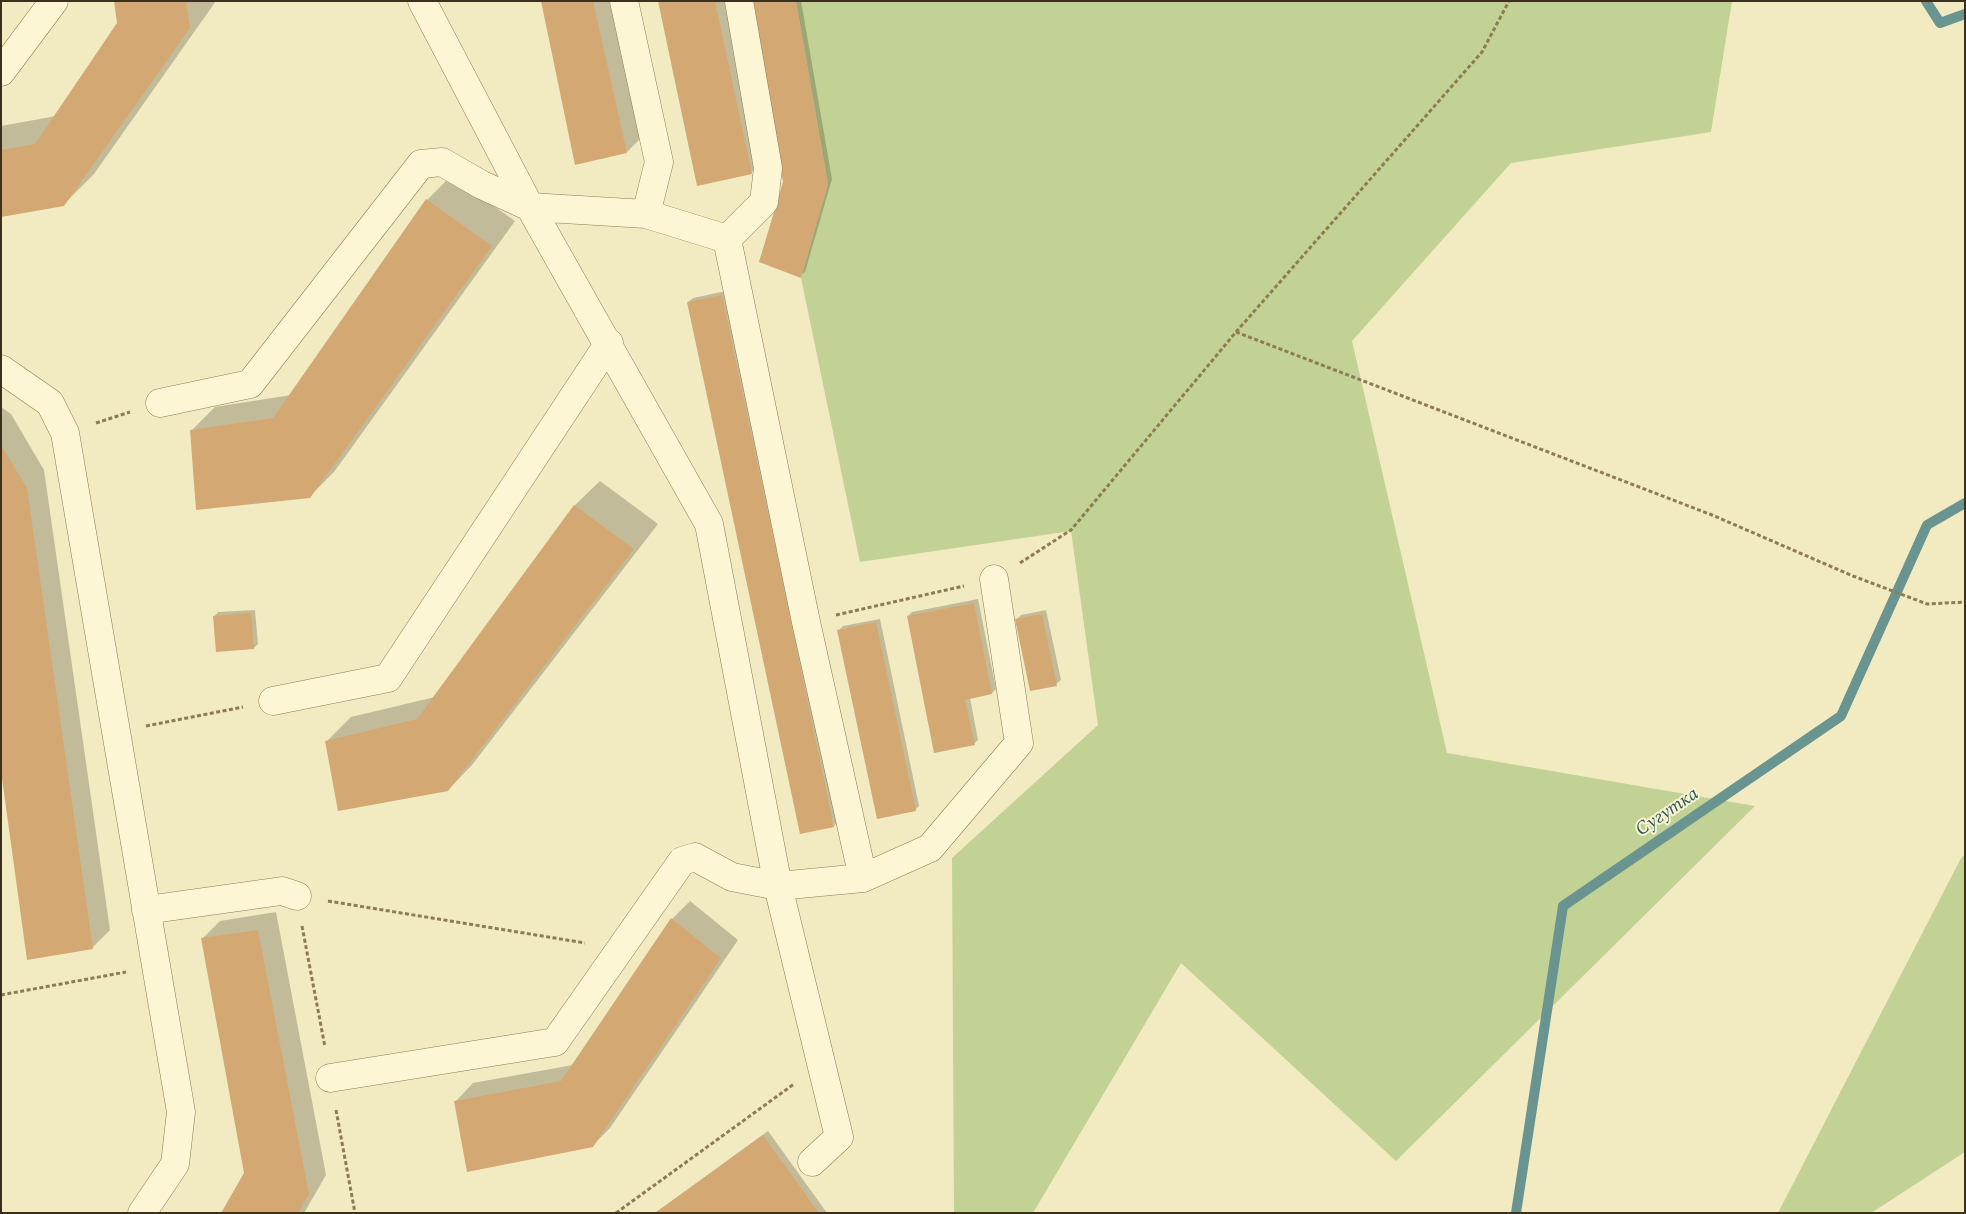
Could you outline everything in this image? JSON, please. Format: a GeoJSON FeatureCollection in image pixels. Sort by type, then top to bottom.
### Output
{"type":"FeatureCollection","features":[{"type":"Feature","properties":{"kind":"lane"},"geometry":{"type":"LineString","coordinates":[[1,72],[54,1]]}},
{"type":"Feature","properties":{"kind":"lane"},"geometry":{"type":"LineString","coordinates":[[422,1],[530,207],[710,524],[778,886],[839,1136],[812,1162]]}},
{"type":"Feature","properties":{"kind":"lane"},"geometry":{"type":"LineString","coordinates":[[624,1],[659,162],[646,214]]}},
{"type":"Feature","properties":{"kind":"lane"},"geometry":{"type":"LineString","coordinates":[[727,239],[764,202],[768,168],[739,1]]}},
{"type":"Feature","properties":{"kind":"lane"},"geometry":{"type":"LineString","coordinates":[[160,403],[250,384],[421,164],[442,162],[482,185],[530,207],[646,214],[727,239]]}},
{"type":"Feature","properties":{"kind":"lane"},"geometry":{"type":"LineString","coordinates":[[727,239],[806,622],[863,878]]}},
{"type":"Feature","properties":{"kind":"lane"},"geometry":{"type":"LineString","coordinates":[[273,702],[388,678],[609,344]]}},
{"type":"Feature","properties":{"kind":"lane"},"geometry":{"type":"LineString","coordinates":[[1,369],[50,403],[65,433],[181,1112],[175,1164],[142,1213]]}},
{"type":"Feature","properties":{"kind":"lane"},"geometry":{"type":"LineString","coordinates":[[330,1078],[555,1042],[682,861],[695,857],[732,877],[778,886],[863,878],[930,848],[1019,743],[994,579]]}},
{"type":"Feature","properties":{"kind":"lane"},"geometry":{"type":"LineString","coordinates":[[146,910],[282,891],[297,896]]}},
{"type":"Feature","properties":{"kind":"path"},"geometry":{"type":"LineString","coordinates":[[806,622],[994,579],[1071,530],[1236,332],[1482,52],[1510,1]]}},
{"type":"Feature","properties":{"kind":"path"},"geometry":{"type":"LineString","coordinates":[[1236,332],[1712,514],[1854,576],[1927,604],[1965,602]]}},
{"type":"Feature","properties":{"kind":"path"},"geometry":{"type":"LineString","coordinates":[[65,433],[160,403]]}},
{"type":"Feature","properties":{"kind":"path"},"geometry":{"type":"LineString","coordinates":[[116,732],[273,702]]}},
{"type":"Feature","properties":{"kind":"path"},"geometry":{"type":"LineString","coordinates":[[297,896],[620,949]]}},
{"type":"Feature","properties":{"kind":"path"},"geometry":{"type":"LineString","coordinates":[[1,994],[156,967]]}},
{"type":"Feature","properties":{"kind":"path"},"geometry":{"type":"LineString","coordinates":[[616,1213],[821,1064]]}},
{"type":"Feature","properties":{"kind":"green space"},"geometry":{"type":"Polygon","coordinates":[[[796,1],[1732,1],[1711,132],[1511,163],[1352,341],[1447,753],[1755,806],[1396,1161],[1181,963],[1033,1213],[954,1213],[952,858],[1098,725],[1071,531],[860,562],[801,278],[828,184],[796,1]]]}},
{"type":"Feature","properties":{"kind":"green space"},"geometry":{"type":"Polygon","coordinates":[[[1965,854],[1965,1152],[1871,1213],[1778,1213],[1960,860],[1965,854]]]}},
{"type":"Feature","properties":{"kind":"building"},"geometry":{"type":"Polygon","coordinates":[[[114,1],[186,1],[190,28],[64,206],[1,217],[1,150],[35,144],[117,23],[114,1]]]}},
{"type":"Feature","properties":{"kind":"building"},"geometry":{"type":"Polygon","coordinates":[[[541,1],[593,1],[627,153],[575,165],[541,1]]]}},
{"type":"Feature","properties":{"kind":"building"},"geometry":{"type":"Polygon","coordinates":[[[658,1],[715,1],[752,174],[697,186],[658,1]]]}},
{"type":"Feature","properties":{"kind":"building"},"geometry":{"type":"Polygon","coordinates":[[[753,1],[796,1],[828,184],[801,278],[759,262],[783,182],[753,1]]]}},
{"type":"Feature","properties":{"kind":"building"},"geometry":{"type":"Polygon","coordinates":[[[426,199],[492,246],[310,498],[196,510],[190,430],[273,418],[426,199]]]}},
{"type":"Feature","properties":{"kind":"building"},"geometry":{"type":"Polygon","coordinates":[[[722,295],[834,827],[800,834],[687,302],[722,295]]]}},
{"type":"Feature","properties":{"kind":"building"},"geometry":{"type":"Polygon","coordinates":[[[1,445],[27,488],[93,949],[27,960],[1,771],[1,445]]]}},
{"type":"Feature","properties":{"kind":"building"},"geometry":{"type":"Polygon","coordinates":[[[574,505],[634,549],[448,791],[338,811],[325,741],[417,719],[574,505]]]}},
{"type":"Feature","properties":{"kind":"building"},"geometry":{"type":"Polygon","coordinates":[[[974,603],[992,694],[965,700],[975,745],[934,753],[907,616],[974,603]]]}},
{"type":"Feature","properties":{"kind":"building"},"geometry":{"type":"Polygon","coordinates":[[[251,613],[254,649],[216,652],[213,616],[251,613]]]}},
{"type":"Feature","properties":{"kind":"building"},"geometry":{"type":"Polygon","coordinates":[[[1042,614],[1057,686],[1030,691],[1015,619],[1042,614]]]}},
{"type":"Feature","properties":{"kind":"building"},"geometry":{"type":"Polygon","coordinates":[[[876,622],[916,811],[877,819],[837,630],[876,622]]]}},
{"type":"Feature","properties":{"kind":"building"},"geometry":{"type":"Polygon","coordinates":[[[671,918],[721,958],[593,1147],[467,1172],[454,1101],[561,1081],[671,918]]]}},
{"type":"Feature","properties":{"kind":"building"},"geometry":{"type":"Polygon","coordinates":[[[258,930],[309,1194],[298,1213],[221,1213],[244,1173],[201,938],[258,930]]]}},
{"type":"Feature","properties":{"kind":"building"},"geometry":{"type":"Polygon","coordinates":[[[763,1135],[819,1213],[655,1213],[763,1135]]]}},
{"type":"Feature","properties":{"kind":"waterway","name":"Сугутка"},"geometry":{"type":"LineString","coordinates":[[1926,1],[1940,23],[1965,14]]}},
{"type":"Feature","properties":{"kind":"waterway","name":"Сугутка"},"geometry":{"type":"LineString","coordinates":[[1516,1213],[1563,906],[1841,716],[1927,525],[1965,503]]}}]}
